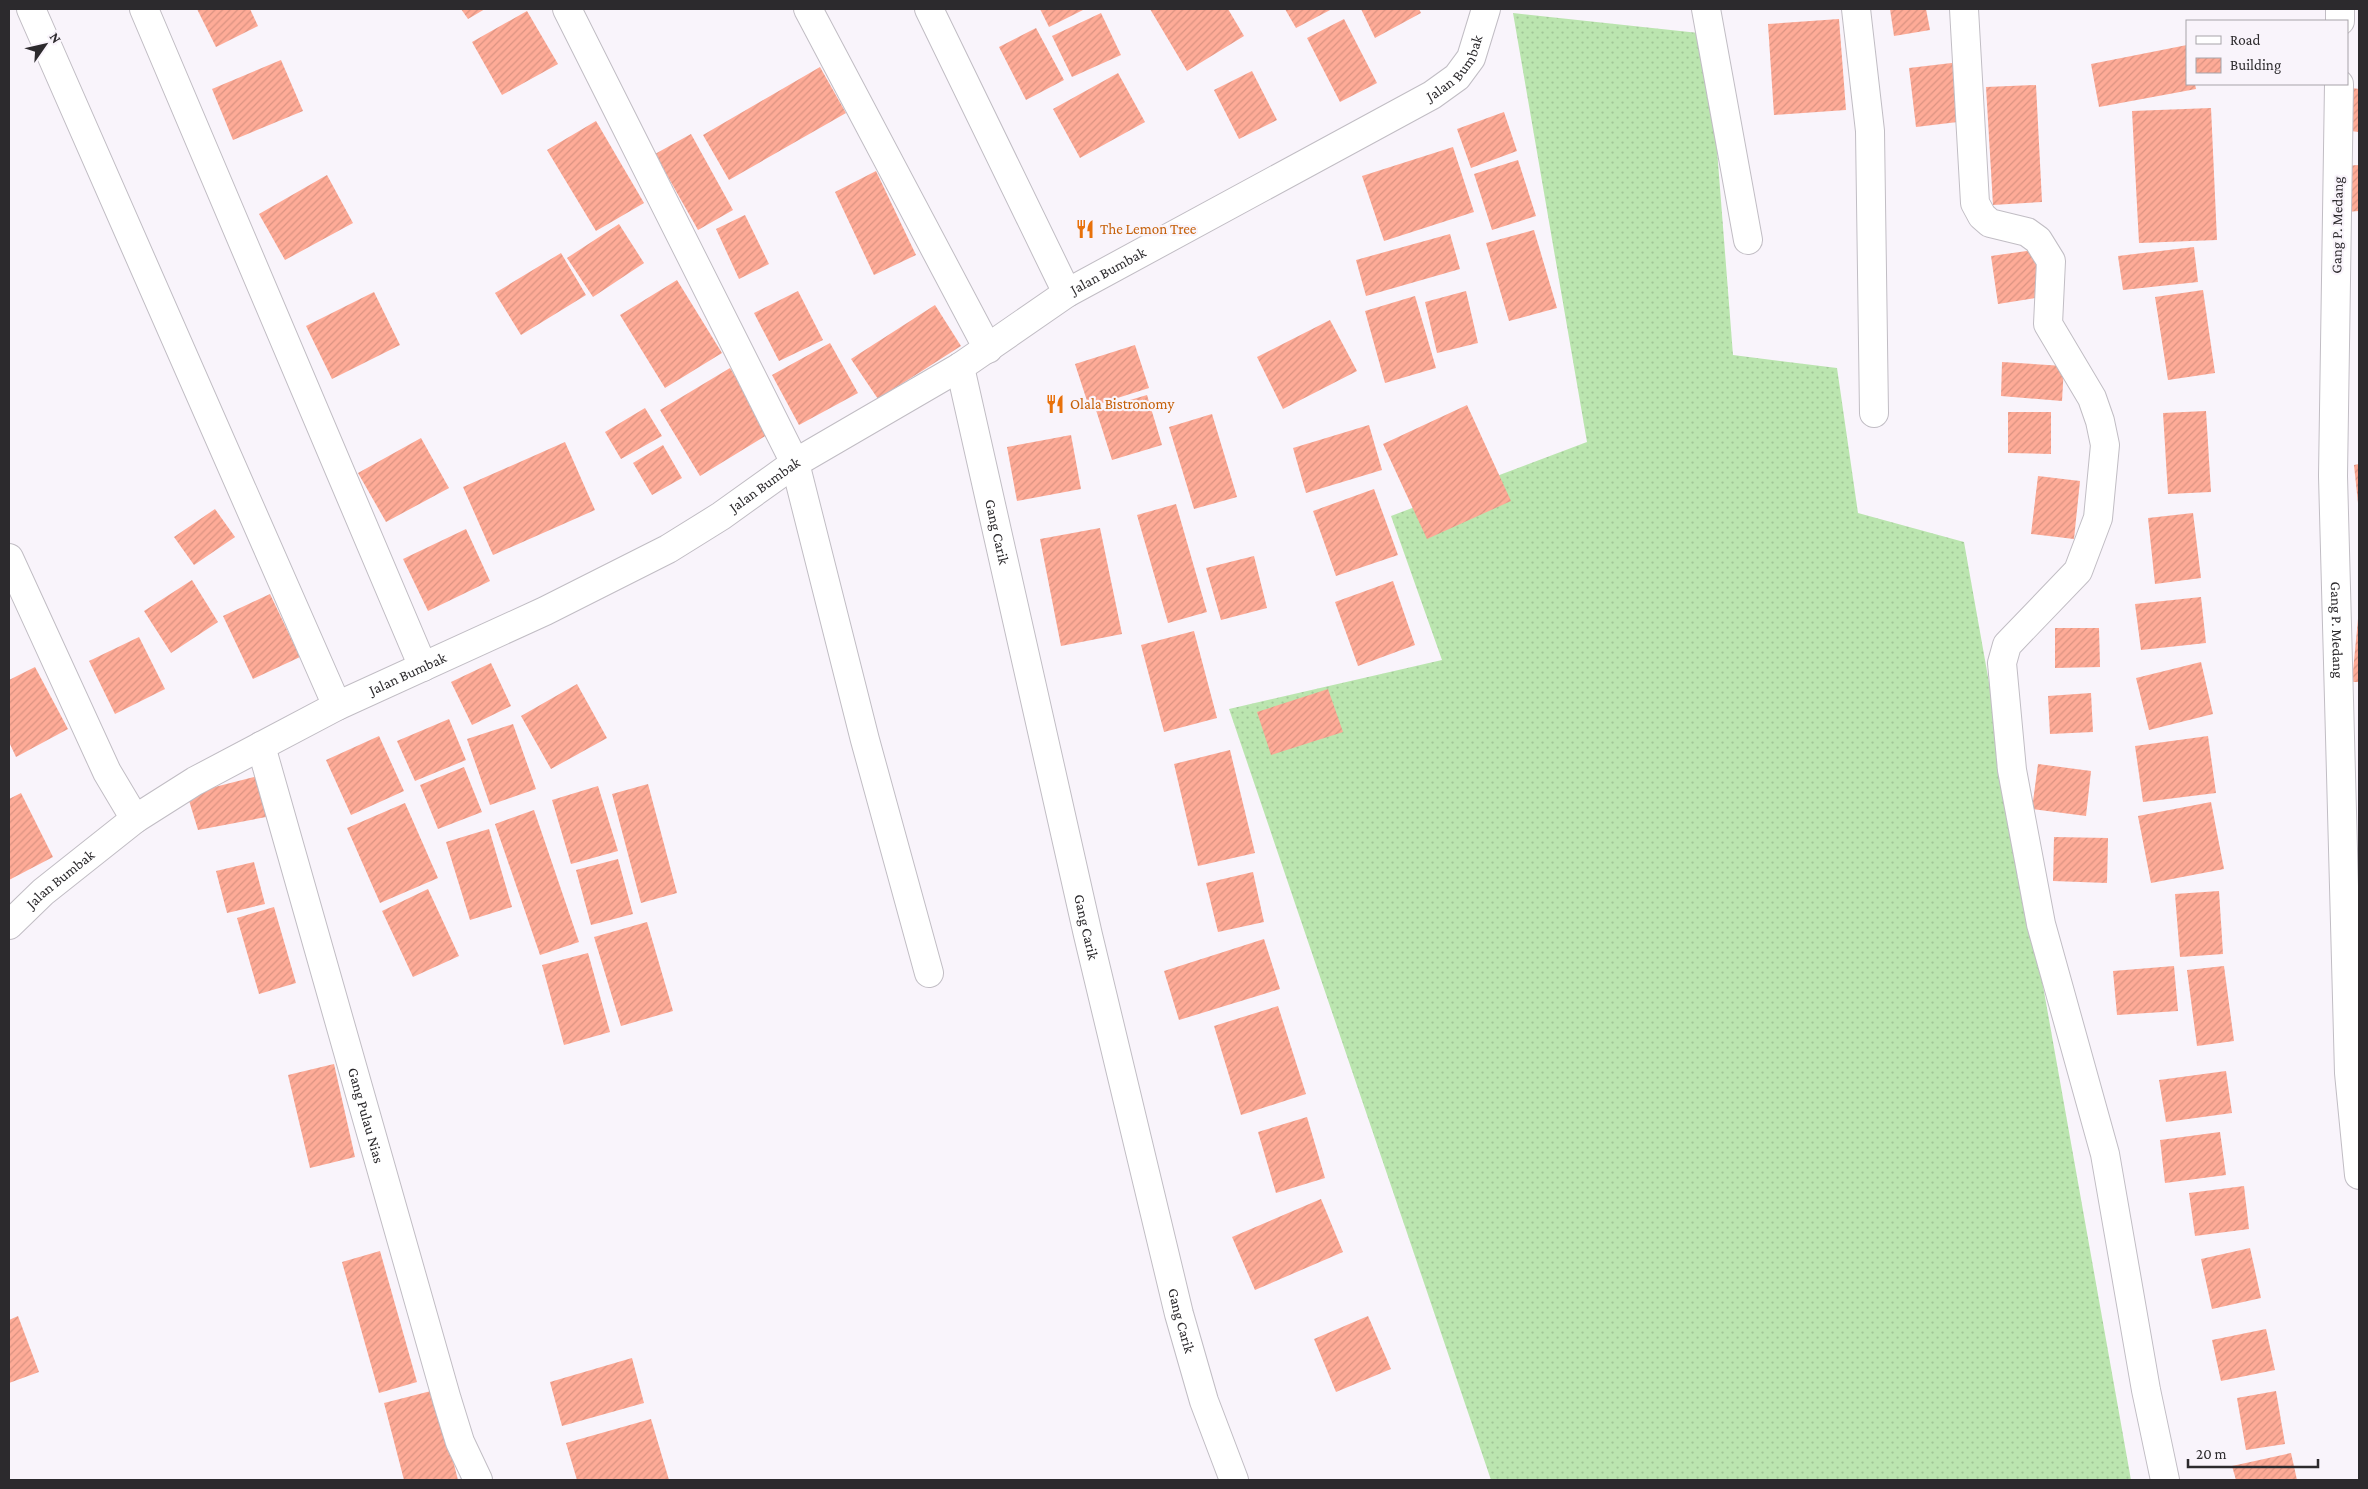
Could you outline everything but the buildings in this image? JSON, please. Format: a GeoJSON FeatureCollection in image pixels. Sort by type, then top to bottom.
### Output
{"type":"FeatureCollection","features":[{"type":"Feature","properties":{"kind":"street"},"geometry":{"type":"LineString","coordinates":[[31,9],[337,706]]}},
{"type":"Feature","properties":{"kind":"street"},"geometry":{"type":"LineString","coordinates":[[144,9],[423,667]]}},
{"type":"Feature","properties":{"kind":"street"},"geometry":{"type":"LineString","coordinates":[[567,9],[795,464],[865,740],[929,973]]}},
{"type":"Feature","properties":{"kind":"street"},"geometry":{"type":"LineString","coordinates":[[808,9],[988,349]]}},
{"type":"Feature","properties":{"kind":"street"},"geometry":{"type":"LineString","coordinates":[[929,9],[1067,293]]}},
{"type":"Feature","properties":{"kind":"street","name":"Jalan Bumbak"},"geometry":{"type":"LineString","coordinates":[[9,925],[43,892],[135,819],[195,781],[337,706],[545,610],[668,550],[721,516],[795,464],[988,349],[1067,293],[1432,95],[1456,77],[1471,58],[1486,9]]}},
{"type":"Feature","properties":{"kind":"street"},"geometry":{"type":"LineString","coordinates":[[1706,9],[1748,240]]}},
{"type":"Feature","properties":{"kind":"street"},"geometry":{"type":"LineString","coordinates":[[1856,9],[1870,132],[1874,413]]}},
{"type":"Feature","properties":{"kind":"street"},"geometry":{"type":"LineString","coordinates":[[1964,9],[1975,203],[1982,216],[1990,222],[2027,232],[2038,240],[2051,261],[2048,324],[2092,398],[2100,421],[2105,445],[2098,518],[2078,571],[2007,645],[2002,662],[2012,770],[2041,924],[2105,1154],[2146,1390],[2165,1480]]}},
{"type":"Feature","properties":{"kind":"street","name":"Gang P. Medang"},"geometry":{"type":"LineString","coordinates":[[2339,85],[2334,476],[2349,1073],[2359,1175]]}},
{"type":"Feature","properties":{"kind":"street","name":"Gang Carik"},"geometry":{"type":"LineString","coordinates":[[960,367],[1088,936],[1179,1314],[1204,1400],[1234,1480]]}},
{"type":"Feature","properties":{"kind":"street"},"geometry":{"type":"LineString","coordinates":[[9,558],[107,772],[135,819]]}},
{"type":"Feature","properties":{"kind":"street","name":"Gang Pulau Nias"},"geometry":{"type":"LineString","coordinates":[[261,746],[447,1400],[460,1442],[478,1480]]}},
{"type":"Feature","properties":{"kind":"green space"},"geometry":{"type":"Polygon","coordinates":[[[1513,13],[1708,34],[1733,355],[1837,368],[1858,513],[1964,542],[2131,1480],[1491,1480],[1229,709],[1442,660],[1391,516],[1587,442],[1513,13]]]}},
{"type":"Feature","properties":{"kind":"place","name":"The Lemon Tree"},"geometry":{"type":"Point","coordinates":[1085,229]}},
{"type":"Feature","properties":{"kind":"place","name":"Olala Bistronomy"},"geometry":{"type":"Point","coordinates":[1055,404]}}]}
